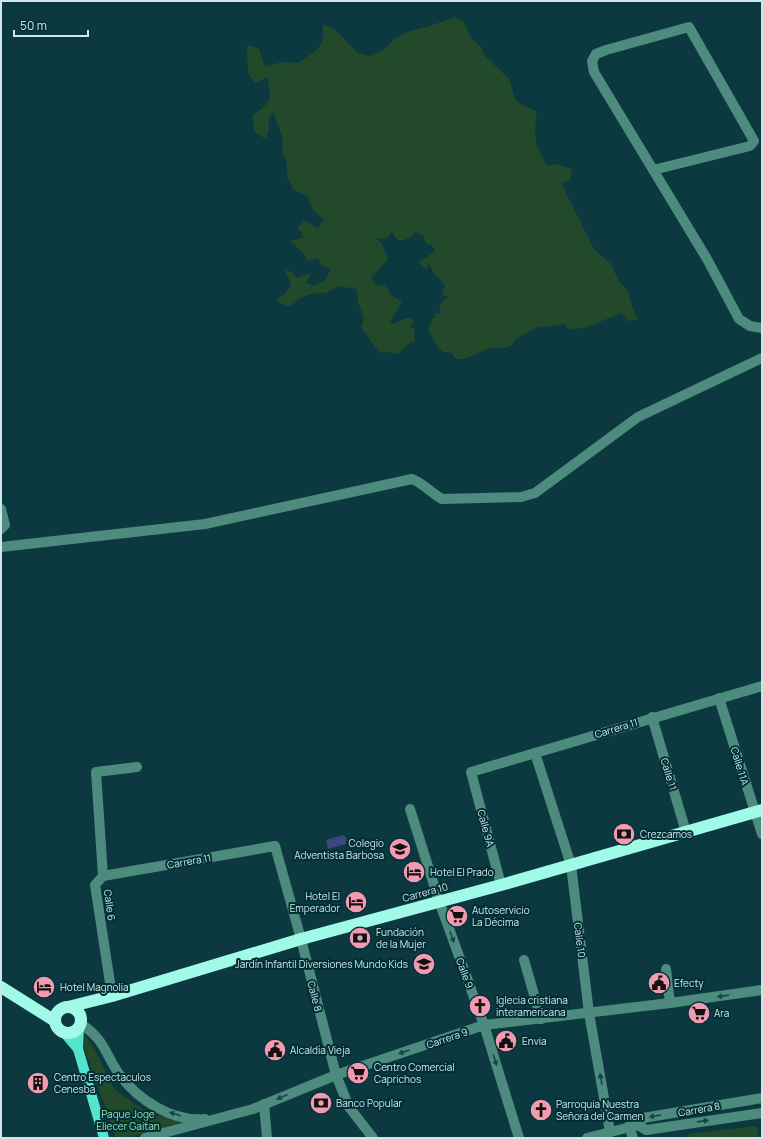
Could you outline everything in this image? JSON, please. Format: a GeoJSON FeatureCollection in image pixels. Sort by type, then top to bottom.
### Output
{"type":"FeatureCollection","features":[{"type":"Feature","properties":{"kind":"highway","name":"Carrera 10"},"geometry":{"type":"LineString","coordinates":[[27,1003],[65,1008],[95,1001],[301,939],[501,885],[758,811]]}},
{"type":"Feature","properties":{"kind":"highway","name":"Carrera 10"},"geometry":{"type":"LineString","coordinates":[[1,987],[55,1021]]}},
{"type":"Feature","properties":{"kind":"highway"},"geometry":{"type":"LineString","coordinates":[[80,1024],[80,1014],[75,1009],[65,1008],[56,1016],[55,1021],[58,1027],[63,1031],[69,1032],[80,1024],[95,1001]]}},
{"type":"Feature","properties":{"kind":"main road"},"geometry":{"type":"LineString","coordinates":[[80,1024],[78,1049],[104,1138]]}},
{"type":"Feature","properties":{"kind":"main road"},"geometry":{"type":"LineString","coordinates":[[63,1031],[78,1049]]}},
{"type":"Feature","properties":{"kind":"street"},"geometry":{"type":"LineString","coordinates":[[653,170],[750,146],[754,141],[689,27],[596,54],[592,60],[594,72],[653,170],[707,259],[739,319],[750,326],[762,328]]}},
{"type":"Feature","properties":{"kind":"street"},"geometry":{"type":"LineString","coordinates":[[1,547],[205,524],[412,479],[419,482],[442,499],[521,497],[535,493],[638,417],[762,358]]}},
{"type":"Feature","properties":{"kind":"street"},"geometry":{"type":"LineString","coordinates":[[1,509],[5,525],[1,529]]}},
{"type":"Feature","properties":{"kind":"street","name":"Carrera 11"},"geometry":{"type":"LineString","coordinates":[[471,772],[652,717],[762,686]]}},
{"type":"Feature","properties":{"kind":"street","name":"Calle 11A"},"geometry":{"type":"LineString","coordinates":[[719,698],[758,811],[762,834]]}},
{"type":"Feature","properties":{"kind":"street","name":"Calle 11"},"geometry":{"type":"LineString","coordinates":[[652,717],[686,832]]}},
{"type":"Feature","properties":{"kind":"street","name":"Calle 10"},"geometry":{"type":"LineString","coordinates":[[535,753],[571,865],[589,1014],[610,1132]]}},
{"type":"Feature","properties":{"kind":"street","name":"Calle 6"},"geometry":{"type":"LineString","coordinates":[[112,996],[95,885],[102,876],[96,772],[138,767]]}},
{"type":"Feature","properties":{"kind":"street","name":"Calle 9A"},"geometry":{"type":"LineString","coordinates":[[471,772],[501,885]]}},
{"type":"Feature","properties":{"kind":"street","name":"Calle 9"},"geometry":{"type":"LineString","coordinates":[[410,809],[439,901],[484,1025],[519,1138]]}},
{"type":"Feature","properties":{"kind":"street","name":"Carrera 11"},"geometry":{"type":"LineString","coordinates":[[102,876],[275,846]]}},
{"type":"Feature","properties":{"kind":"street","name":"Calle 8"},"geometry":{"type":"LineString","coordinates":[[275,846],[336,1075],[349,1107],[373,1138]]}},
{"type":"Feature","properties":{"kind":"street"},"geometry":{"type":"LineString","coordinates":[[524,960],[541,1019]]}},
{"type":"Feature","properties":{"kind":"street"},"geometry":{"type":"LineString","coordinates":[[666,969],[670,1003]]}},
{"type":"Feature","properties":{"kind":"street","name":"Carrera 9"},"geometry":{"type":"LineString","coordinates":[[145,1138],[241,1112],[336,1075],[484,1025],[589,1014],[762,990]]}},
{"type":"Feature","properties":{"kind":"street"},"geometry":{"type":"LineString","coordinates":[[80,1024],[96,1035],[119,1073],[133,1090],[160,1109],[180,1116],[203,1119],[241,1112]]}},
{"type":"Feature","properties":{"kind":"street","name":"Carrera 8"},"geometry":{"type":"LineString","coordinates":[[588,1138],[634,1126],[643,1118],[762,1098]]}},
{"type":"Feature","properties":{"kind":"street"},"geometry":{"type":"LineString","coordinates":[[264,1104],[266,1138]]}},
{"type":"Feature","properties":{"kind":"street","name":"Carrera 8"},"geometry":{"type":"LineString","coordinates":[[634,1126],[646,1130],[762,1113]]}},
{"type":"Feature","properties":{"kind":"street"},"geometry":{"type":"LineString","coordinates":[[634,1126],[634,1138]]}},
{"type":"Feature","properties":{"kind":"green space"},"geometry":{"type":"Polygon","coordinates":[[[455,17],[465,23],[470,37],[481,47],[484,55],[509,79],[516,101],[537,112],[535,136],[538,149],[547,166],[556,164],[572,169],[570,180],[561,183],[594,249],[611,264],[618,280],[627,290],[637,320],[628,321],[621,313],[585,328],[568,329],[565,324],[535,328],[515,340],[513,345],[505,348],[489,349],[468,358],[456,359],[451,353],[443,352],[437,346],[428,330],[436,313],[443,313],[439,309],[441,303],[449,297],[442,295],[445,285],[434,273],[429,264],[426,269],[419,263],[435,251],[432,245],[426,243],[423,235],[416,232],[409,238],[400,241],[395,237],[392,231],[387,239],[377,238],[382,244],[388,259],[371,278],[378,286],[386,284],[390,294],[402,302],[390,321],[393,324],[412,317],[413,323],[409,327],[414,329],[415,341],[408,344],[398,354],[388,352],[382,353],[376,348],[361,327],[364,318],[358,302],[357,289],[337,286],[327,293],[303,297],[287,307],[277,301],[279,297],[285,294],[291,285],[285,270],[292,272],[297,278],[311,273],[306,283],[314,286],[326,280],[330,269],[320,264],[319,258],[308,261],[304,254],[290,241],[304,237],[298,228],[303,220],[318,228],[324,220],[313,210],[307,196],[294,190],[287,177],[287,163],[282,153],[283,139],[273,112],[268,119],[269,128],[266,139],[254,132],[253,115],[264,107],[270,99],[268,77],[255,83],[248,73],[247,45],[259,48],[265,67],[282,62],[298,63],[318,49],[323,40],[323,24],[338,32],[357,53],[371,56],[383,50],[396,38],[410,31],[427,27],[455,17]]]}},
{"type":"Feature","properties":{"kind":"green space","name":"Paque Joge Eliecer Gaitan"},"geometry":{"type":"Polygon","coordinates":[[[85,1035],[94,1048],[114,1089],[149,1114],[190,1122],[125,1138],[116,1138],[84,1047],[85,1035]]]}},
{"type":"Feature","properties":{"kind":"green space"},"geometry":{"type":"Polygon","coordinates":[[[757,1126],[759,1138],[689,1138],[688,1134],[757,1126]]]}},
{"type":"Feature","properties":{"kind":"water"},"geometry":{"type":"Polygon","coordinates":[[[343,835],[346,838],[346,844],[328,849],[326,840],[343,835]]]}},
{"type":"Feature","properties":{"kind":"place","name":"Crezcamos"},"geometry":{"type":"Point","coordinates":[624,834]}},
{"type":"Feature","properties":{"kind":"place","name":"Colegio Adventista Barbosa"},"geometry":{"type":"Point","coordinates":[400,849]}},
{"type":"Feature","properties":{"kind":"place","name":"Hotel El Prado"},"geometry":{"type":"Point","coordinates":[414,872]}},
{"type":"Feature","properties":{"kind":"place","name":"Hotel El Emperador"},"geometry":{"type":"Point","coordinates":[356,902]}},
{"type":"Feature","properties":{"kind":"place","name":"Autoservicio La Décima"},"geometry":{"type":"Point","coordinates":[457,916]}},
{"type":"Feature","properties":{"kind":"place","name":"Fundación de la Mujer"},"geometry":{"type":"Point","coordinates":[360,938]}},
{"type":"Feature","properties":{"kind":"place","name":"Jardín Infantil Diversiones Mundo Kids"},"geometry":{"type":"Point","coordinates":[424,964]}},
{"type":"Feature","properties":{"kind":"place","name":"Efecty"},"geometry":{"type":"Point","coordinates":[659,983]}},
{"type":"Feature","properties":{"kind":"place","name":"Hotel Magnolia"},"geometry":{"type":"Point","coordinates":[44,987]}},
{"type":"Feature","properties":{"kind":"place","name":"Iglecia cristiana interamericana"},"geometry":{"type":"Point","coordinates":[480,1006]}},
{"type":"Feature","properties":{"kind":"place","name":"Ara"},"geometry":{"type":"Point","coordinates":[699,1013]}},
{"type":"Feature","properties":{"kind":"place","name":"Envia"},"geometry":{"type":"Point","coordinates":[506,1041]}},
{"type":"Feature","properties":{"kind":"place","name":"Alcaldía Vieja"},"geometry":{"type":"Point","coordinates":[275,1050]}},
{"type":"Feature","properties":{"kind":"place","name":"Centro Comercial Caprichos"},"geometry":{"type":"Point","coordinates":[358,1073]}},
{"type":"Feature","properties":{"kind":"place","name":"Centro Espectaculos Cenesba"},"geometry":{"type":"Point","coordinates":[38,1083]}},
{"type":"Feature","properties":{"kind":"place","name":"Banco Popular"},"geometry":{"type":"Point","coordinates":[321,1103]}},
{"type":"Feature","properties":{"kind":"place","name":"Parroquia Nuestra Señora del Carmen"},"geometry":{"type":"Point","coordinates":[541,1110]}}]}
